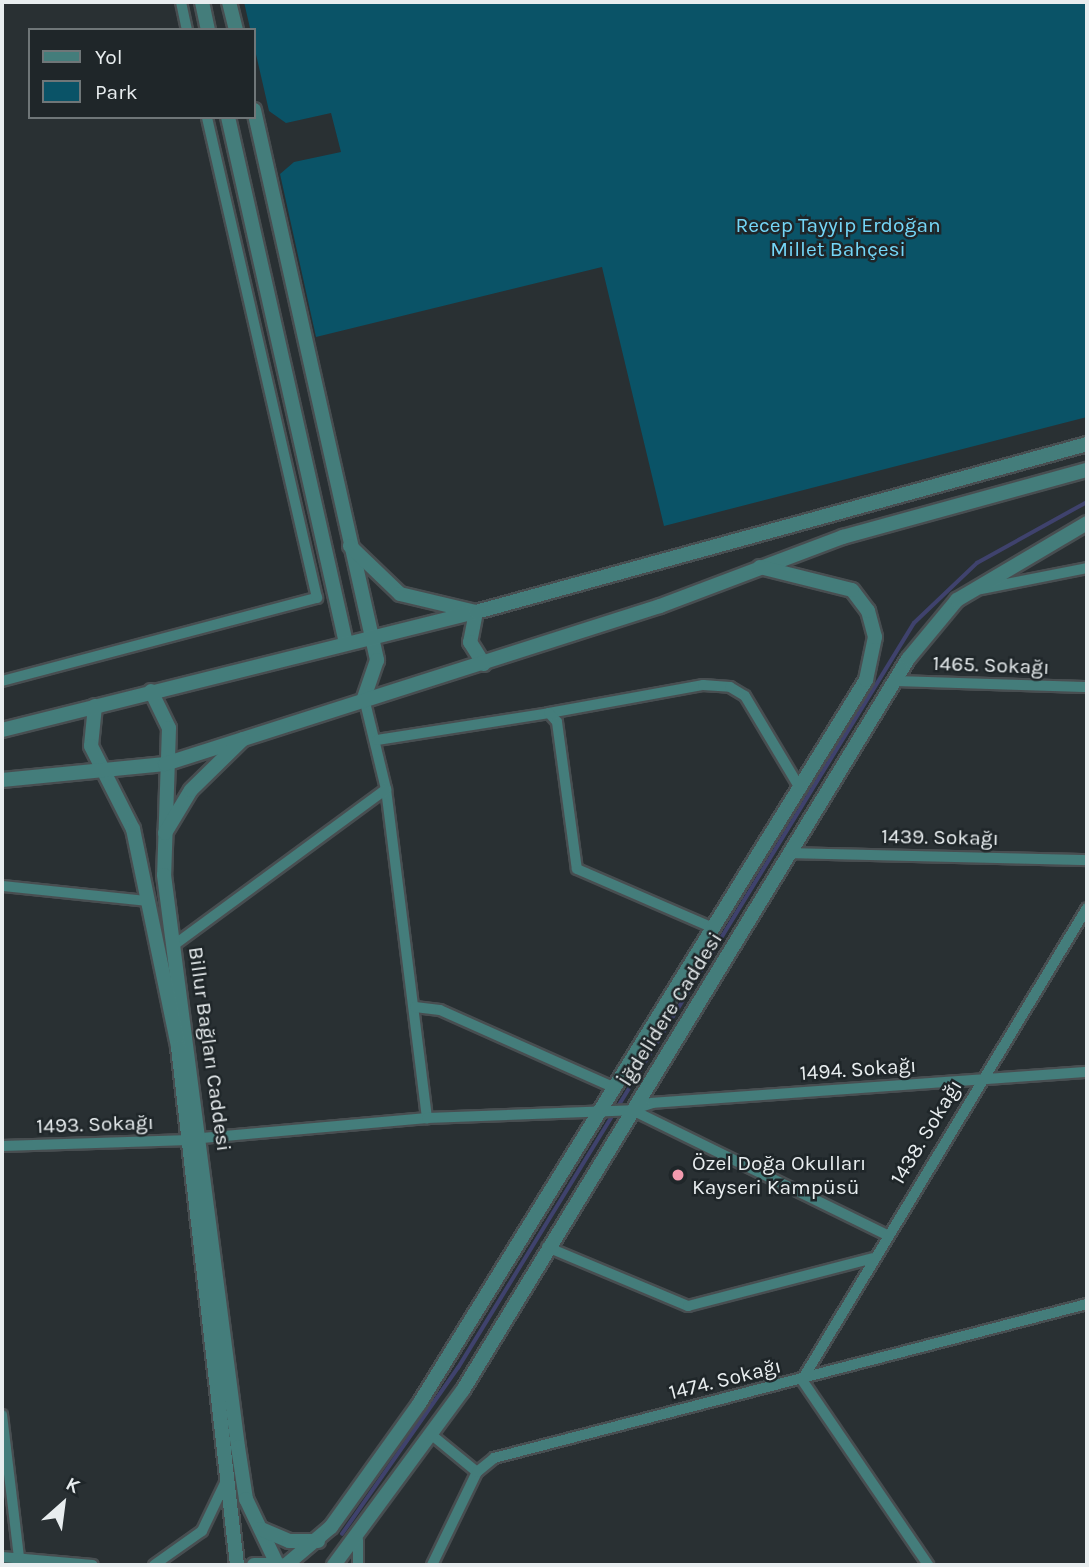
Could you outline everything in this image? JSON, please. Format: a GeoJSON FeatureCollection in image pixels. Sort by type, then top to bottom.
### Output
{"type":"FeatureCollection","features":[{"type":"Feature","properties":{"kind":"street"},"geometry":{"type":"LineString","coordinates":[[181,2],[187,28]]}},
{"type":"Feature","properties":{"kind":"street"},"geometry":{"type":"LineString","coordinates":[[202,2],[208,28]]}},
{"type":"Feature","properties":{"kind":"street"},"geometry":{"type":"LineString","coordinates":[[229,2],[236,28]]}},
{"type":"Feature","properties":{"kind":"street"},"geometry":{"type":"LineString","coordinates":[[2,681],[317,598],[207,119]]}},
{"type":"Feature","properties":{"kind":"street"},"geometry":{"type":"LineString","coordinates":[[228,119],[346,643]]}},
{"type":"Feature","properties":{"kind":"street"},"geometry":{"type":"LineString","coordinates":[[256,119],[377,666],[364,698],[377,740],[386,789],[427,1118]]}},
{"type":"Feature","properties":{"kind":"street"},"geometry":{"type":"LineString","coordinates":[[2,730],[476,612],[1087,444]]}},
{"type":"Feature","properties":{"kind":"street"},"geometry":{"type":"LineString","coordinates":[[2,780],[165,764],[364,698],[484,664],[844,537],[1087,470]]}},
{"type":"Feature","properties":{"kind":"street","name":"İğdelidere Caddesi"},"geometry":{"type":"LineString","coordinates":[[334,1565],[358,1540],[433,1436],[629,1110],[791,853],[893,681],[942,616],[972,591],[1087,523]]}},
{"type":"Feature","properties":{"kind":"street"},"geometry":{"type":"LineString","coordinates":[[350,546],[400,594],[476,612]]}},
{"type":"Feature","properties":{"kind":"street","name":"İğdelidere Caddesi"},"geometry":{"type":"LineString","coordinates":[[281,1565],[319,1541],[438,1375],[603,1110],[611,1086],[710,927],[801,790],[866,680],[875,637],[868,611],[852,590],[760,567]]}},
{"type":"Feature","properties":{"kind":"street"},"geometry":{"type":"LineString","coordinates":[[972,591],[1087,568]]}},
{"type":"Feature","properties":{"kind":"street"},"geometry":{"type":"LineString","coordinates":[[476,612],[470,642],[484,664]]}},
{"type":"Feature","properties":{"kind":"street","name":"1465. Sokağı"},"geometry":{"type":"LineString","coordinates":[[893,681],[1087,687]]}},
{"type":"Feature","properties":{"kind":"street"},"geometry":{"type":"LineString","coordinates":[[377,740],[703,685],[730,687],[745,695],[801,790]]}},
{"type":"Feature","properties":{"kind":"street","name":"Billur Bağları Caddesi"},"geometry":{"type":"LineString","coordinates":[[151,691],[169,728],[165,764],[164,834],[174,945],[229,1419]]}},
{"type":"Feature","properties":{"kind":"street","name":"Billur Bağları Caddesi"},"geometry":{"type":"LineString","coordinates":[[95,706],[90,736],[100,772],[133,829],[196,1139]]}},
{"type":"Feature","properties":{"kind":"street"},"geometry":{"type":"LineString","coordinates":[[549,713],[557,722],[577,869],[710,927]]}},
{"type":"Feature","properties":{"kind":"street"},"geometry":{"type":"LineString","coordinates":[[164,834],[191,790],[243,739]]}},
{"type":"Feature","properties":{"kind":"street"},"geometry":{"type":"LineString","coordinates":[[174,945],[386,789]]}},
{"type":"Feature","properties":{"kind":"street","name":"1439. Sokağı"},"geometry":{"type":"LineString","coordinates":[[791,853],[1087,860]]}},
{"type":"Feature","properties":{"kind":"street"},"geometry":{"type":"LineString","coordinates":[[2,886],[148,901]]}},
{"type":"Feature","properties":{"kind":"street","name":"1438. Sokağı"},"geometry":{"type":"LineString","coordinates":[[802,1380],[979,1080],[1087,908]]}},
{"type":"Feature","properties":{"kind":"street"},"geometry":{"type":"LineString","coordinates":[[415,1007],[440,1010],[611,1086]]}},
{"type":"Feature","properties":{"kind":"street","name":"1494. Sokağı"},"geometry":{"type":"LineString","coordinates":[[629,1110],[652,1103],[1087,1072]]}},
{"type":"Feature","properties":{"kind":"street"},"geometry":{"type":"LineString","coordinates":[[196,1139],[427,1118],[629,1110],[887,1234]]}},
{"type":"Feature","properties":{"kind":"street","name":"1493. Sokağı"},"geometry":{"type":"LineString","coordinates":[[2,1146],[196,1139]]}},
{"type":"Feature","properties":{"kind":"street"},"geometry":{"type":"LineString","coordinates":[[547,1247],[688,1306],[873,1258]]}},
{"type":"Feature","properties":{"kind":"street","name":"1474. Sokağı"},"geometry":{"type":"LineString","coordinates":[[477,1472],[516,1450],[802,1380],[1087,1304]]}},
{"type":"Feature","properties":{"kind":"street"},"geometry":{"type":"LineString","coordinates":[[802,1380],[928,1565]]}},
{"type":"Feature","properties":{"kind":"street"},"geometry":{"type":"LineString","coordinates":[[2,1415],[19,1558]]}},
{"type":"Feature","properties":{"kind":"street"},"geometry":{"type":"LineString","coordinates":[[229,1419],[228,1471],[237,1565]]}},
{"type":"Feature","properties":{"kind":"street"},"geometry":{"type":"LineString","coordinates":[[229,1419],[246,1499],[257,1527],[281,1565]]}},
{"type":"Feature","properties":{"kind":"street"},"geometry":{"type":"LineString","coordinates":[[432,1565],[477,1472],[433,1436]]}},
{"type":"Feature","properties":{"kind":"street"},"geometry":{"type":"LineString","coordinates":[[155,1565],[202,1531],[228,1471]]}},
{"type":"Feature","properties":{"kind":"street"},"geometry":{"type":"LineString","coordinates":[[257,1527],[289,1541],[319,1541]]}},
{"type":"Feature","properties":{"kind":"street"},"geometry":{"type":"LineString","coordinates":[[358,1540],[358,1565]]}},
{"type":"Feature","properties":{"kind":"street"},"geometry":{"type":"LineString","coordinates":[[2,1557],[93,1565]]}},
{"type":"Feature","properties":{"kind":"street"},"geometry":{"type":"LineString","coordinates":[[254,1565],[281,1565]]}},
{"type":"Feature","properties":{"kind":"green space","name":"Recep Tayyip Erdoğan Millet Bahçesi"},"geometry":{"type":"Polygon","coordinates":[[[244,2],[1087,2],[1087,417],[664,526],[602,267],[316,337],[280,174],[294,162],[341,152],[331,113],[286,123],[269,111],[256,54],[256,28],[250,28],[244,2]]]}},
{"type":"Feature","properties":{"kind":"waterway"},"geometry":{"type":"LineString","coordinates":[[342,1534],[458,1368],[914,623],[977,563],[1087,502]]}},
{"type":"Feature","properties":{"kind":"place","name":"Özel Doğa Okulları Kayseri Kampüsü"},"geometry":{"type":"Point","coordinates":[678,1175]}}]}
